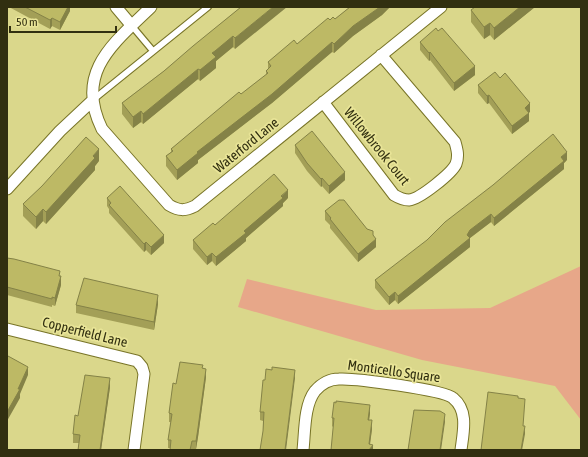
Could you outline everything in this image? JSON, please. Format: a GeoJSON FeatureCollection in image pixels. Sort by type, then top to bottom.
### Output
{"type":"FeatureCollection","features":[{"type":"Feature","properties":{"kind":"street"},"geometry":{"type":"LineString","coordinates":[[116,7],[132,26]]}},
{"type":"Feature","properties":{"kind":"street"},"geometry":{"type":"LineString","coordinates":[[7,189],[60,131],[92,101],[92,86],[96,69],[104,56],[151,7]]}},
{"type":"Feature","properties":{"kind":"street","name":"Waterford Lane"},"geometry":{"type":"LineString","coordinates":[[92,101],[95,115],[102,129],[169,205],[177,210],[186,210],[195,206],[440,7]]}},
{"type":"Feature","properties":{"kind":"street","name":"Willowbrook Court"},"geometry":{"type":"LineString","coordinates":[[323,102],[394,195],[402,199],[410,200],[418,197],[447,175],[457,162],[458,151],[455,142],[381,55]]}},
{"type":"Feature","properties":{"kind":"street","name":"Copperfield Lane"},"geometry":{"type":"LineString","coordinates":[[7,329],[137,361],[142,367],[144,374],[134,450]]}},
{"type":"Feature","properties":{"kind":"street","name":"Monticello Square"},"geometry":{"type":"LineString","coordinates":[[303,450],[310,400],[315,391],[322,384],[339,379],[437,391],[450,396],[458,404],[464,417],[461,450]]}},
{"type":"Feature","properties":{"kind":"lane"},"geometry":{"type":"LineString","coordinates":[[92,101],[208,7]]}},
{"type":"Feature","properties":{"kind":"lane"},"geometry":{"type":"LineString","coordinates":[[132,26],[153,52]]}},
{"type":"Feature","properties":{"kind":"shaded area"},"geometry":{"type":"Polygon","coordinates":[[[581,266],[581,420],[555,386],[422,360],[238,307],[247,279],[376,310],[490,308],[581,266]]]}},
{"type":"Feature","properties":{"kind":"building"},"geometry":{"type":"Polygon","coordinates":[[[25,7],[68,7],[60,22],[52,18],[50,20],[25,7]]]}},
{"type":"Feature","properties":{"kind":"building"},"geometry":{"type":"Polygon","coordinates":[[[241,7],[273,7],[235,38],[233,36],[212,53],[216,57],[200,70],[198,69],[143,114],[141,111],[133,117],[122,103],[164,71],[241,7]]]}},
{"type":"Feature","properties":{"kind":"building"},"geometry":{"type":"Polygon","coordinates":[[[350,7],[380,7],[353,26],[334,44],[332,42],[272,94],[197,152],[198,153],[177,170],[166,156],[173,151],[171,149],[239,92],[241,94],[268,73],[266,71],[271,66],[268,62],[294,40],[297,44],[328,18],[330,20],[333,17],[335,19],[350,7]]]}},
{"type":"Feature","properties":{"kind":"building"},"geometry":{"type":"Polygon","coordinates":[[[475,7],[520,7],[494,28],[490,23],[484,27],[471,10],[475,7]]]}},
{"type":"Feature","properties":{"kind":"building"},"geometry":{"type":"Polygon","coordinates":[[[436,28],[438,31],[442,28],[475,66],[454,83],[430,52],[429,53],[420,42],[436,28]]]}},
{"type":"Feature","properties":{"kind":"building"},"geometry":{"type":"Polygon","coordinates":[[[495,72],[500,78],[505,73],[530,103],[525,108],[529,113],[512,126],[489,95],[487,96],[478,85],[495,72]]]}},
{"type":"Feature","properties":{"kind":"building"},"geometry":{"type":"Polygon","coordinates":[[[312,131],[345,172],[329,186],[307,163],[295,145],[312,131]]]}},
{"type":"Feature","properties":{"kind":"building"},"geometry":{"type":"Polygon","coordinates":[[[553,134],[567,152],[561,157],[564,161],[494,218],[491,214],[470,230],[467,235],[470,238],[398,296],[395,292],[389,297],[375,280],[427,240],[445,222],[493,185],[553,134]]]}},
{"type":"Feature","properties":{"kind":"building"},"geometry":{"type":"Polygon","coordinates":[[[86,137],[99,149],[93,156],[95,158],[46,212],[43,209],[36,217],[23,204],[42,186],[86,137]]]}},
{"type":"Feature","properties":{"kind":"building"},"geometry":{"type":"Polygon","coordinates":[[[274,174],[288,190],[281,196],[283,198],[244,231],[246,233],[216,257],[212,253],[207,257],[193,240],[213,223],[215,225],[274,174]]]}},
{"type":"Feature","properties":{"kind":"building"},"geometry":{"type":"Polygon","coordinates":[[[120,186],[164,235],[151,247],[146,242],[144,244],[109,205],[111,203],[107,198],[120,186]]]}},
{"type":"Feature","properties":{"kind":"building"},"geometry":{"type":"Polygon","coordinates":[[[339,200],[344,200],[367,229],[373,231],[373,235],[376,239],[358,254],[325,211],[339,200]]]}},
{"type":"Feature","properties":{"kind":"building"},"geometry":{"type":"Polygon","coordinates":[[[7,258],[60,271],[59,276],[61,276],[55,298],[52,297],[52,299],[7,287],[7,258]]]}},
{"type":"Feature","properties":{"kind":"building"},"geometry":{"type":"Polygon","coordinates":[[[84,278],[158,295],[154,322],[76,305],[84,278]]]}},
{"type":"Feature","properties":{"kind":"building"},"geometry":{"type":"Polygon","coordinates":[[[8,356],[28,367],[18,389],[20,389],[7,412],[7,358],[8,356]]]}},
{"type":"Feature","properties":{"kind":"building"},"geometry":{"type":"Polygon","coordinates":[[[180,362],[203,365],[202,368],[206,369],[196,441],[192,441],[190,450],[170,450],[171,440],[168,440],[172,414],[169,413],[173,383],[176,384],[180,362]]]}},
{"type":"Feature","properties":{"kind":"building"},"geometry":{"type":"Polygon","coordinates":[[[272,367],[295,370],[285,450],[260,450],[264,412],[260,412],[263,380],[265,380],[266,369],[272,370],[272,367]]]}},
{"type":"Feature","properties":{"kind":"building"},"geometry":{"type":"Polygon","coordinates":[[[85,375],[110,378],[100,450],[78,450],[80,435],[73,434],[75,415],[78,416],[85,375]]]}},
{"type":"Feature","properties":{"kind":"building"},"geometry":{"type":"Polygon","coordinates":[[[488,392],[518,396],[518,398],[525,399],[523,426],[525,426],[521,450],[481,450],[488,392]]]}},
{"type":"Feature","properties":{"kind":"building"},"geometry":{"type":"Polygon","coordinates":[[[336,401],[370,405],[368,420],[372,420],[369,444],[373,445],[369,450],[331,450],[334,418],[332,418],[334,402],[336,403],[336,401]]]}},
{"type":"Feature","properties":{"kind":"building"},"geometry":{"type":"Polygon","coordinates":[[[414,410],[440,411],[445,414],[440,450],[408,450],[414,410]]]}}]}
